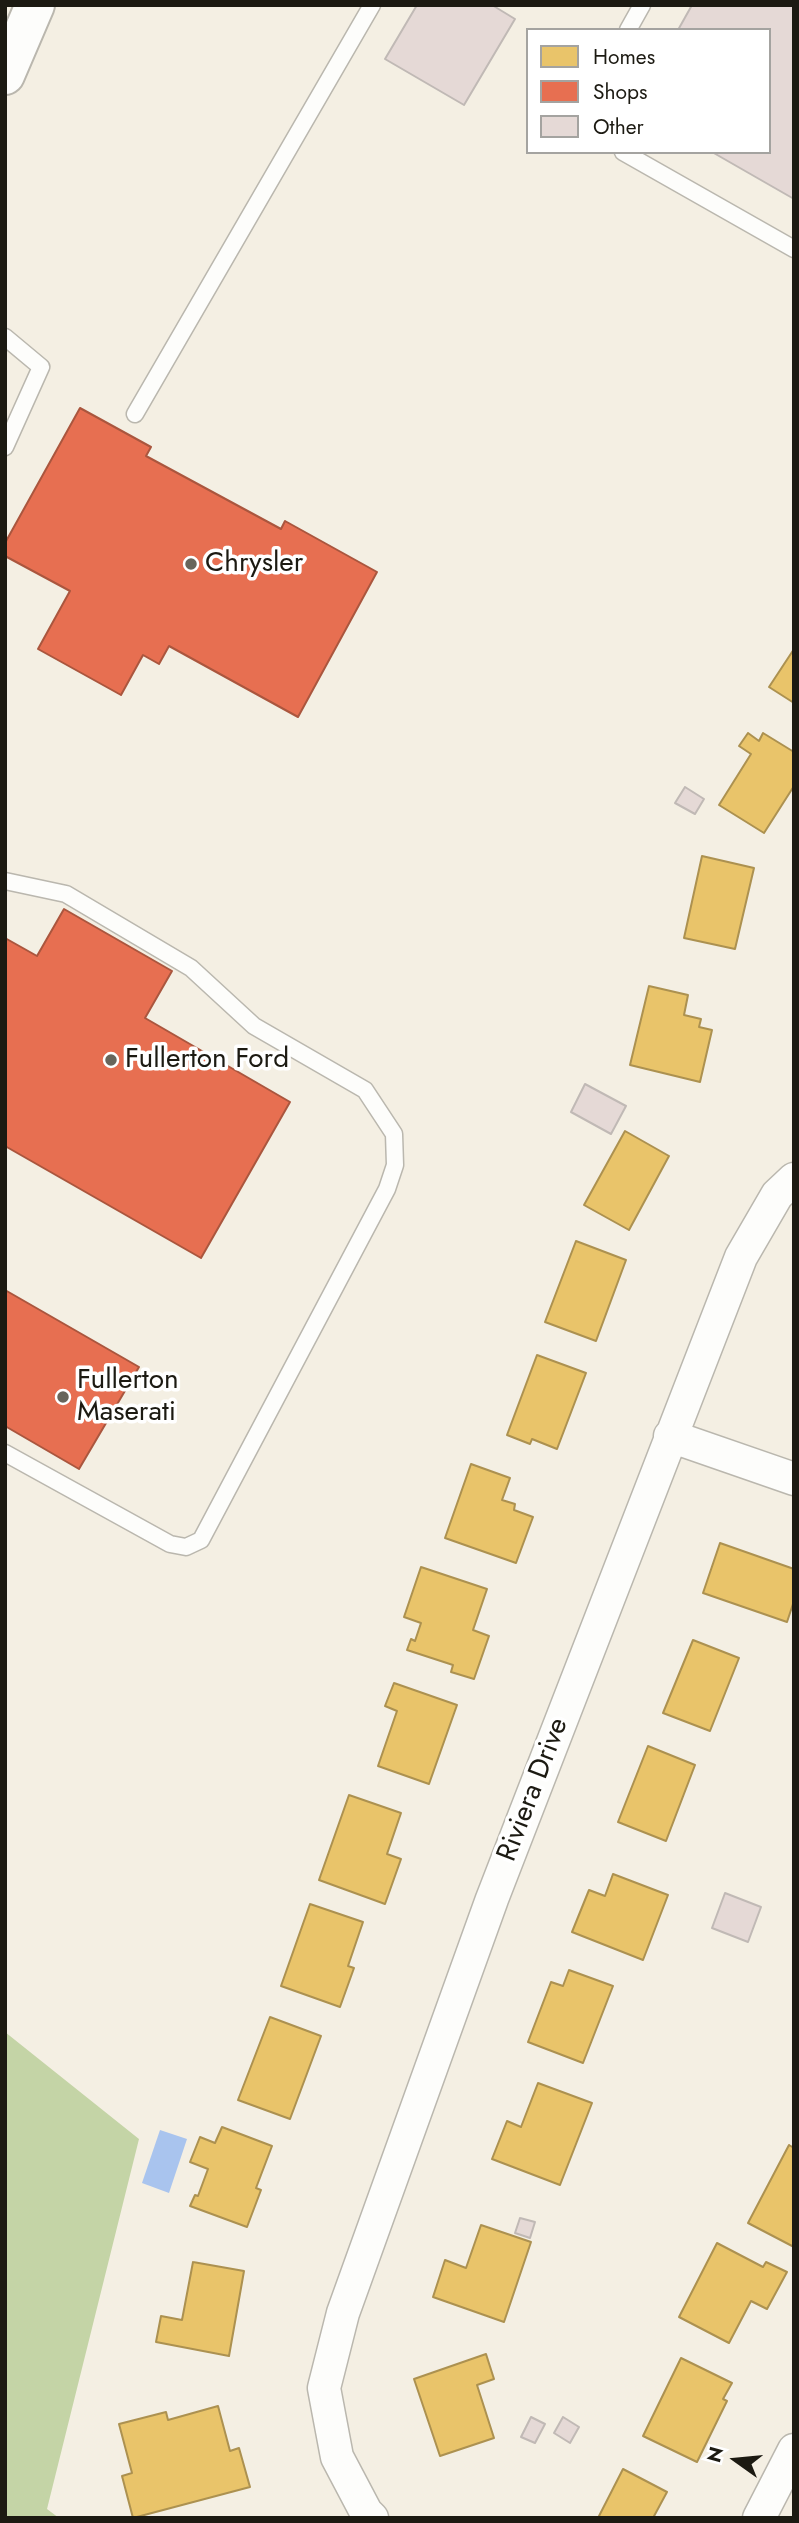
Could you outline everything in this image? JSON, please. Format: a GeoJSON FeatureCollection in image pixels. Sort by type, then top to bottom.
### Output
{"type":"FeatureCollection","features":[{"type":"Feature","properties":{"kind":"highway"},"geometry":{"type":"LineString","coordinates":[[5,75],[35,5]]}},
{"type":"Feature","properties":{"kind":"street","name":"Riviera Drive"},"geometry":{"type":"LineString","coordinates":[[372,2518],[366,2512],[337,2457],[324,2388],[344,2313],[492,1899],[741,1257],[777,1195],[794,1179]]}},
{"type":"Feature","properties":{"kind":"street"},"geometry":{"type":"LineString","coordinates":[[670,1436],[794,1479]]}},
{"type":"Feature","properties":{"kind":"street"},"geometry":{"type":"LineString","coordinates":[[759,2518],[794,2450]]}},
{"type":"Feature","properties":{"kind":"lane"},"geometry":{"type":"LineString","coordinates":[[629,28],[642,5]]}},
{"type":"Feature","properties":{"kind":"lane"},"geometry":{"type":"LineString","coordinates":[[135,414],[369,6]]}},
{"type":"Feature","properties":{"kind":"lane"},"geometry":{"type":"LineString","coordinates":[[627,154],[794,248]]}},
{"type":"Feature","properties":{"kind":"lane"},"geometry":{"type":"LineString","coordinates":[[5,337],[41,367],[5,447]]}},
{"type":"Feature","properties":{"kind":"lane"},"geometry":{"type":"LineString","coordinates":[[5,881],[66,894],[191,968],[254,1026],[365,1090],[394,1134],[395,1165],[387,1189],[201,1540],[186,1547],[170,1544],[5,1454]]}},
{"type":"Feature","properties":{"kind":"green space"},"geometry":{"type":"Polygon","coordinates":[[[5,2032],[139,2139],[47,2509],[59,2518],[5,2518],[5,2032]]]}},
{"type":"Feature","properties":{"kind":"water"},"geometry":{"type":"Polygon","coordinates":[[[160,2130],[187,2139],[169,2193],[142,2183],[160,2130]]]}},
{"type":"Feature","properties":{"kind":"building: Homes"},"geometry":{"type":"Polygon","coordinates":[[[794,649],[794,703],[769,687],[794,649]]]}},
{"type":"Feature","properties":{"kind":"building: Homes"},"geometry":{"type":"Polygon","coordinates":[[[748,733],[759,741],[763,733],[794,752],[794,786],[764,833],[719,805],[751,754],[739,746],[748,733]]]}},
{"type":"Feature","properties":{"kind":"building: Homes"},"geometry":{"type":"Polygon","coordinates":[[[702,856],[754,868],[735,949],[684,938],[702,856]]]}},
{"type":"Feature","properties":{"kind":"building: Homes"},"geometry":{"type":"Polygon","coordinates":[[[649,986],[688,995],[684,1015],[701,1019],[699,1027],[712,1030],[700,1082],[630,1065],[649,986]]]}},
{"type":"Feature","properties":{"kind":"building: Homes"},"geometry":{"type":"Polygon","coordinates":[[[625,1131],[669,1156],[629,1230],[584,1205],[625,1131]]]}},
{"type":"Feature","properties":{"kind":"building: Homes"},"geometry":{"type":"Polygon","coordinates":[[[576,1241],[626,1260],[596,1341],[545,1322],[576,1241]]]}},
{"type":"Feature","properties":{"kind":"building: Homes"},"geometry":{"type":"Polygon","coordinates":[[[537,1355],[586,1373],[557,1449],[532,1439],[530,1444],[507,1435],[537,1355]]]}},
{"type":"Feature","properties":{"kind":"building: Homes"},"geometry":{"type":"Polygon","coordinates":[[[471,1464],[510,1478],[502,1500],[515,1504],[514,1510],[533,1517],[516,1563],[445,1538],[471,1464]]]}},
{"type":"Feature","properties":{"kind":"building: Homes"},"geometry":{"type":"Polygon","coordinates":[[[720,1543],[794,1569],[794,1601],[787,1622],[703,1593],[720,1543]]]}},
{"type":"Feature","properties":{"kind":"building: Homes"},"geometry":{"type":"Polygon","coordinates":[[[421,1567],[487,1589],[473,1630],[489,1636],[474,1679],[451,1672],[453,1665],[407,1650],[411,1639],[415,1641],[421,1623],[404,1617],[421,1567]]]}},
{"type":"Feature","properties":{"kind":"building: Homes"},"geometry":{"type":"Polygon","coordinates":[[[693,1640],[739,1658],[710,1731],[663,1713],[693,1640]]]}},
{"type":"Feature","properties":{"kind":"building: Homes"},"geometry":{"type":"Polygon","coordinates":[[[394,1683],[457,1705],[429,1784],[378,1766],[397,1711],[385,1706],[394,1683]]]}},
{"type":"Feature","properties":{"kind":"building: Homes"},"geometry":{"type":"Polygon","coordinates":[[[648,1746],[695,1765],[666,1841],[618,1822],[648,1746]]]}},
{"type":"Feature","properties":{"kind":"building: Homes"},"geometry":{"type":"Polygon","coordinates":[[[349,1795],[401,1813],[387,1854],[401,1859],[385,1904],[319,1880],[349,1795]]]}},
{"type":"Feature","properties":{"kind":"building: Homes"},"geometry":{"type":"Polygon","coordinates":[[[613,1874],[668,1895],[643,1960],[572,1932],[589,1890],[605,1896],[613,1874]]]}},
{"type":"Feature","properties":{"kind":"building: Homes"},"geometry":{"type":"Polygon","coordinates":[[[310,1904],[363,1922],[348,1966],[354,1968],[340,2007],[281,1986],[310,1904]]]}},
{"type":"Feature","properties":{"kind":"building: Homes"},"geometry":{"type":"Polygon","coordinates":[[[569,1970],[613,1986],[583,2063],[528,2042],[551,1982],[563,1986],[569,1970]]]}},
{"type":"Feature","properties":{"kind":"building: Homes"},"geometry":{"type":"Polygon","coordinates":[[[270,2017],[321,2036],[290,2119],[238,2100],[270,2017]]]}},
{"type":"Feature","properties":{"kind":"building: Homes"},"geometry":{"type":"Polygon","coordinates":[[[538,2083],[592,2103],[560,2185],[492,2159],[507,2121],[521,2127],[538,2083]]]}},
{"type":"Feature","properties":{"kind":"building: Homes"},"geometry":{"type":"Polygon","coordinates":[[[222,2127],[272,2146],[256,2188],[261,2190],[247,2227],[190,2206],[195,2195],[198,2196],[208,2169],[190,2162],[200,2137],[215,2143],[222,2127]]]}},
{"type":"Feature","properties":{"kind":"building: Homes"},"geometry":{"type":"Polygon","coordinates":[[[789,2145],[794,2148],[794,2247],[748,2223],[789,2145]]]}},
{"type":"Feature","properties":{"kind":"building: Homes"},"geometry":{"type":"Polygon","coordinates":[[[481,2225],[531,2242],[504,2322],[433,2297],[445,2260],[466,2268],[481,2225]]]}},
{"type":"Feature","properties":{"kind":"building: Homes"},"geometry":{"type":"Polygon","coordinates":[[[717,2243],[763,2267],[766,2262],[787,2272],[767,2309],[751,2301],[729,2343],[679,2317],[717,2243]]]}},
{"type":"Feature","properties":{"kind":"building: Homes"},"geometry":{"type":"Polygon","coordinates":[[[193,2262],[244,2271],[229,2356],[156,2342],[161,2316],[182,2320],[193,2262]]]}},
{"type":"Feature","properties":{"kind":"building: Homes"},"geometry":{"type":"Polygon","coordinates":[[[486,2354],[494,2379],[477,2385],[494,2438],[440,2456],[414,2379],[486,2354]]]}},
{"type":"Feature","properties":{"kind":"building: Homes"},"geometry":{"type":"Polygon","coordinates":[[[681,2358],[732,2383],[723,2399],[727,2401],[697,2462],[643,2436],[681,2358]]]}},
{"type":"Feature","properties":{"kind":"building: Homes"},"geometry":{"type":"Polygon","coordinates":[[[218,2406],[230,2451],[239,2448],[250,2487],[133,2518],[122,2476],[132,2473],[119,2424],[166,2412],[168,2420],[218,2406]]]}},
{"type":"Feature","properties":{"kind":"building: Homes"},"geometry":{"type":"Polygon","coordinates":[[[623,2469],[667,2492],[653,2518],[598,2518],[623,2469]]]}},
{"type":"Feature","properties":{"kind":"building: Shops","name":"Chrysler"},"geometry":{"type":"Polygon","coordinates":[[[80,408],[151,447],[146,456],[281,529],[285,521],[377,572],[298,717],[169,646],[159,664],[143,655],[121,695],[38,649],[70,591],[5,556],[5,543],[80,408]]]}},
{"type":"Feature","properties":{"kind":"building: Shops","name":"Fullerton Ford"},"geometry":{"type":"Polygon","coordinates":[[[64,909],[172,971],[145,1018],[290,1102],[201,1258],[5,1146],[5,938],[37,956],[64,909]]]}},
{"type":"Feature","properties":{"kind":"building: Shops","name":"Fullerton Maserati"},"geometry":{"type":"Polygon","coordinates":[[[5,1290],[139,1367],[79,1469],[5,1426],[5,1290]]]}},
{"type":"Feature","properties":{"kind":"building: Other"},"geometry":{"type":"Polygon","coordinates":[[[417,5],[492,5],[515,19],[464,105],[385,59],[417,5]]]}},
{"type":"Feature","properties":{"kind":"building: Other"},"geometry":{"type":"Polygon","coordinates":[[[692,5],[794,5],[794,199],[715,154],[771,154],[771,28],[679,28],[692,5]]]}},
{"type":"Feature","properties":{"kind":"building: Other"},"geometry":{"type":"Polygon","coordinates":[[[685,787],[704,799],[695,814],[675,803],[685,787]]]}},
{"type":"Feature","properties":{"kind":"building: Other"},"geometry":{"type":"Polygon","coordinates":[[[585,1084],[626,1106],[611,1134],[571,1112],[585,1084]]]}},
{"type":"Feature","properties":{"kind":"building: Other"},"geometry":{"type":"Polygon","coordinates":[[[725,1893],[761,1907],[748,1942],[712,1928],[725,1893]]]}},
{"type":"Feature","properties":{"kind":"building: Other"},"geometry":{"type":"Polygon","coordinates":[[[520,2218],[535,2222],[530,2238],[515,2233],[520,2218]]]}},
{"type":"Feature","properties":{"kind":"building: Other"},"geometry":{"type":"Polygon","coordinates":[[[531,2417],[545,2424],[535,2443],[521,2437],[531,2417]]]}},
{"type":"Feature","properties":{"kind":"building: Other"},"geometry":{"type":"Polygon","coordinates":[[[563,2417],[579,2427],[570,2443],[554,2433],[563,2417]]]}},
{"type":"Feature","properties":{"kind":"place","name":"Chrysler"},"geometry":{"type":"Point","coordinates":[191,564]}},
{"type":"Feature","properties":{"kind":"place","name":"Fullerton Ford"},"geometry":{"type":"Point","coordinates":[111,1060]}},
{"type":"Feature","properties":{"kind":"place","name":"Fullerton Maserati"},"geometry":{"type":"Point","coordinates":[63,1397]}}]}
